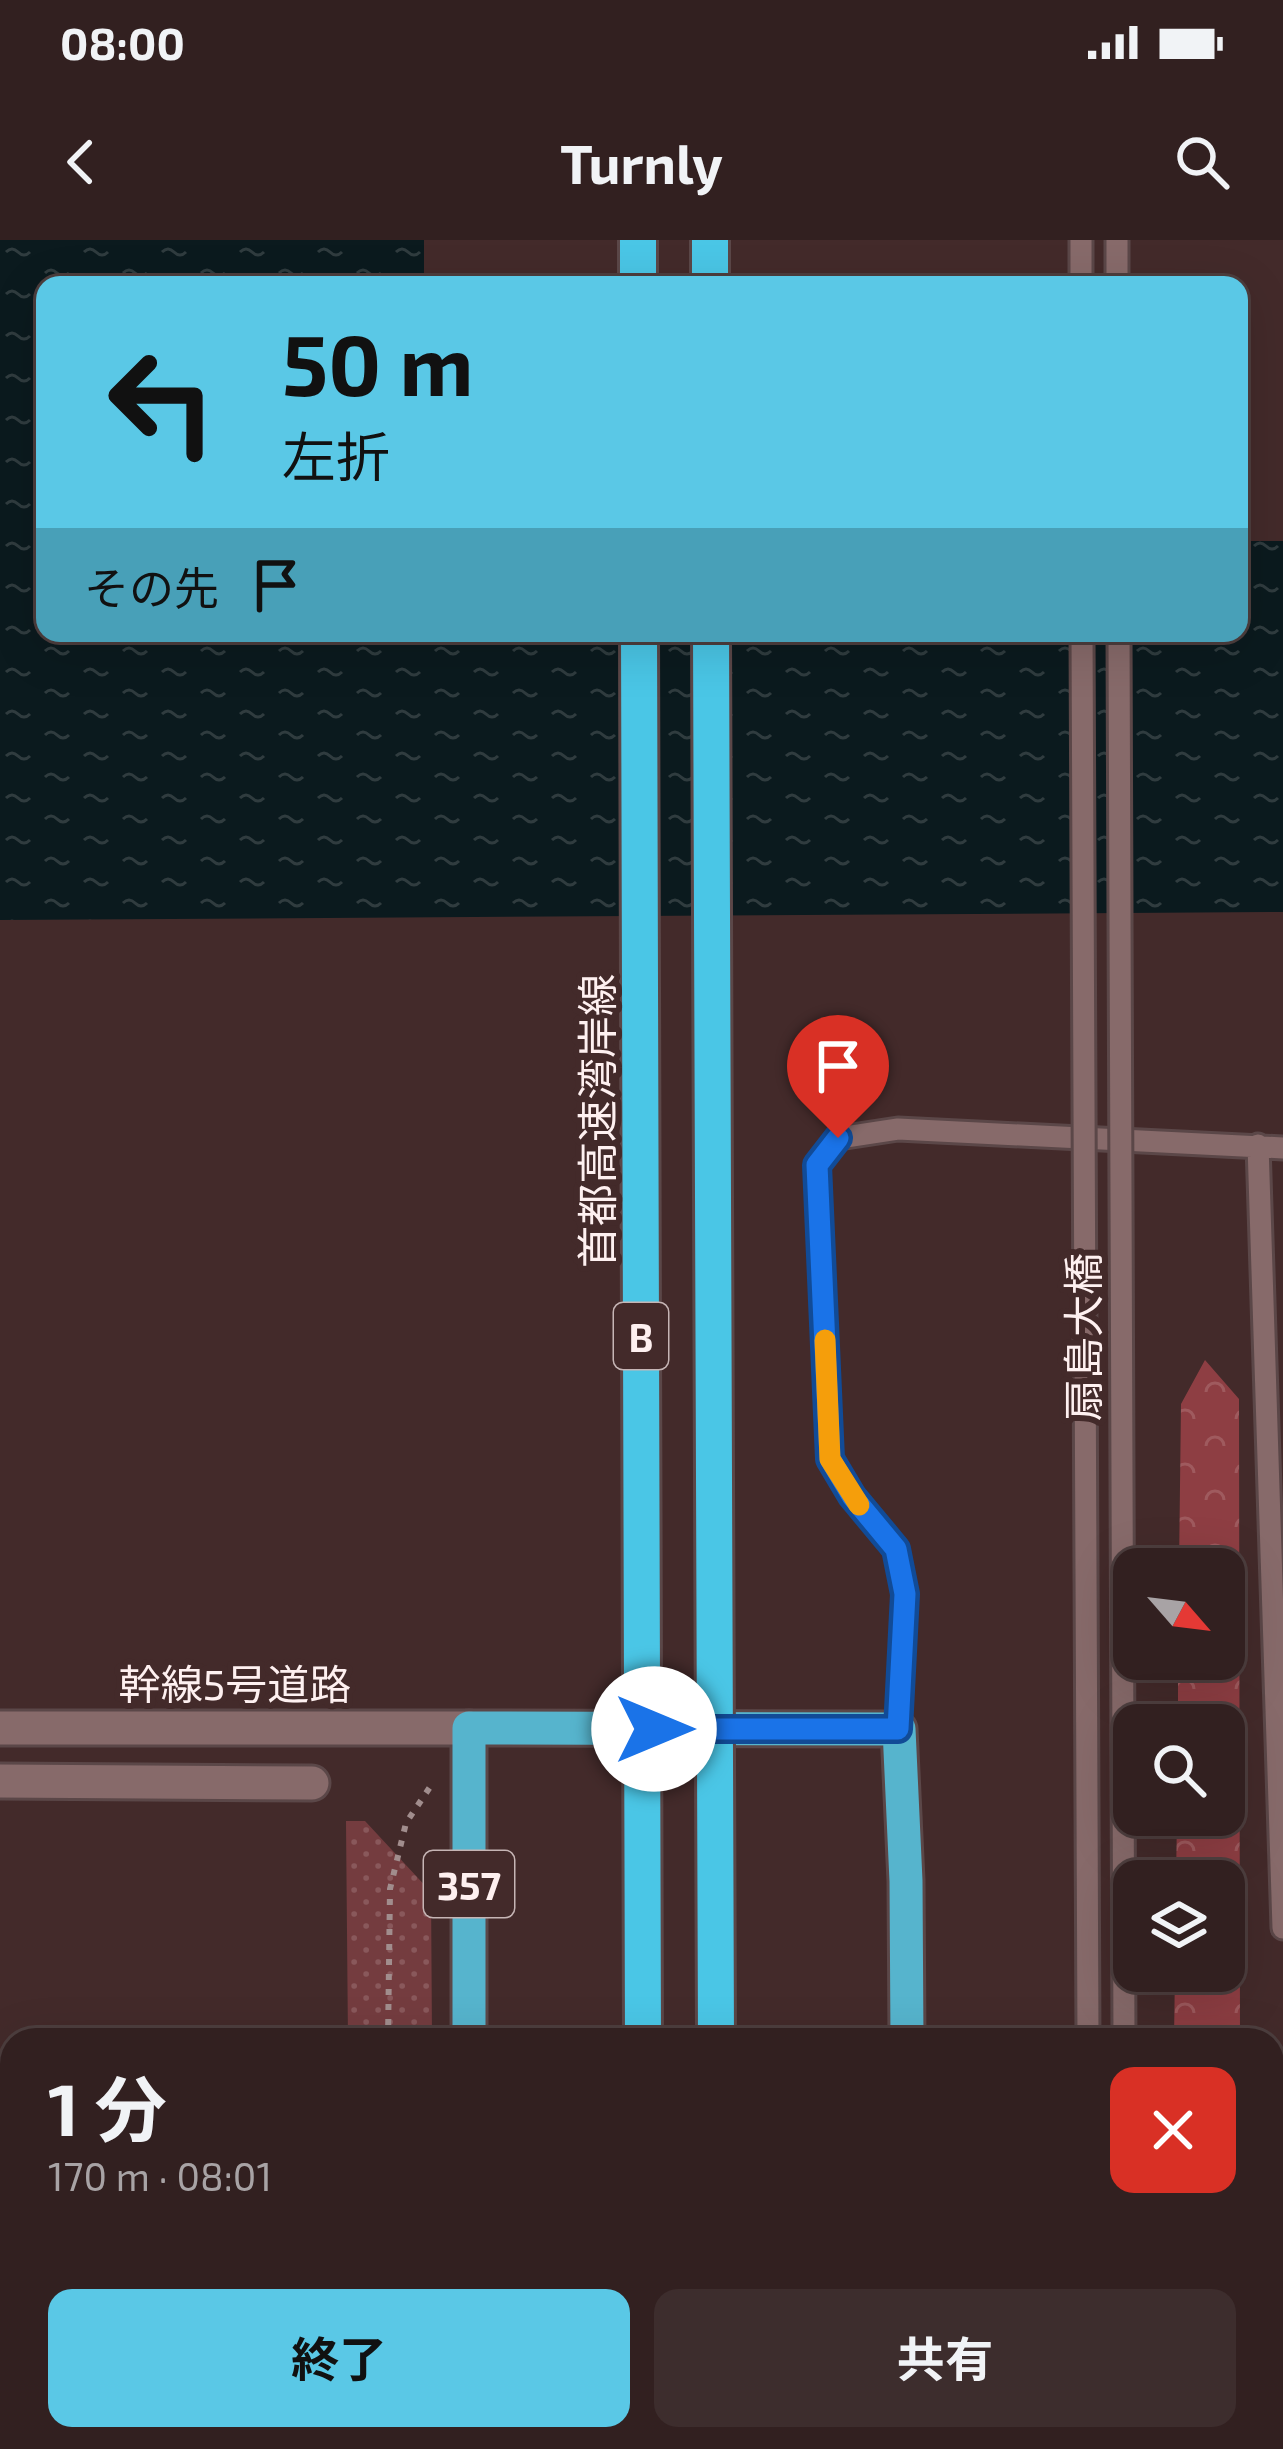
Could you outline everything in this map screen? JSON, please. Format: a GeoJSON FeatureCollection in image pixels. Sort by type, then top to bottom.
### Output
{"type":"FeatureCollection","features":[{"type":"Feature","properties":{"kind":"highway"},"geometry":{"type":"LineString","coordinates":[[638,240],[638,276]]}},
{"type":"Feature","properties":{"kind":"highway"},"geometry":{"type":"LineString","coordinates":[[710,240],[710,276]]}},
{"type":"Feature","properties":{"kind":"highway","name":"首都高速湾岸線"},"geometry":{"type":"LineString","coordinates":[[639,642],[644,2028]]}},
{"type":"Feature","properties":{"kind":"highway","name":"B"},"geometry":{"type":"LineString","coordinates":[[711,642],[716,2028]]}},
{"type":"Feature","properties":{"kind":"highway"},"geometry":{"type":"LineString","coordinates":[[469,1728],[898,1729],[907,2028]]}},
{"type":"Feature","properties":{"kind":"highway","name":"357"},"geometry":{"type":"LineString","coordinates":[[469,1728],[469,2028]]}},
{"type":"Feature","properties":{"kind":"street","name":"幹線5号道路"},"geometry":{"type":"LineString","coordinates":[[0,1728],[469,1728]]}},
{"type":"Feature","properties":{"kind":"street"},"geometry":{"type":"LineString","coordinates":[[0,1781],[312,1783]]}},
{"type":"Feature","properties":{"kind":"lane"},"geometry":{"type":"LineString","coordinates":[[1081,240],[1081,276]]}},
{"type":"Feature","properties":{"kind":"lane"},"geometry":{"type":"LineString","coordinates":[[1117,276],[1118,240]]}},
{"type":"Feature","properties":{"kind":"lane","name":"扇島大橋"},"geometry":{"type":"LineString","coordinates":[[1082,642],[1088,2028]]}},
{"type":"Feature","properties":{"kind":"lane","name":"扇島大橋"},"geometry":{"type":"LineString","coordinates":[[1119,642],[1124,2028]]}},
{"type":"Feature","properties":{"kind":"lane"},"geometry":{"type":"LineString","coordinates":[[898,1729],[905,1594],[896,1549],[852,1496],[830,1459],[817,1165],[838,1138],[898,1129],[1283,1148]]}},
{"type":"Feature","properties":{"kind":"lane"},"geometry":{"type":"LineString","coordinates":[[1258,1145],[1283,1928]]}},
{"type":"Feature","properties":{"kind":"path"},"geometry":{"type":"LineString","coordinates":[[388,2028],[390,1889],[406,1822],[469,1728]]}},
{"type":"Feature","properties":{"kind":"shaded area"},"geometry":{"type":"Polygon","coordinates":[[[346,1821],[365,1821],[431,1892],[432,2028],[348,2028],[346,1821]]]}},
{"type":"Feature","properties":{"kind":"green space"},"geometry":{"type":"Polygon","coordinates":[[[1205,1360],[1239,1399],[1239,1548],[1179,1548],[1181,1404],[1205,1360]]]}},
{"type":"Feature","properties":{"kind":"green space"},"geometry":{"type":"Polygon","coordinates":[[[1178,1680],[1239,1680],[1239,1704],[1178,1704],[1178,1680]]]}},
{"type":"Feature","properties":{"kind":"green space"},"geometry":{"type":"Polygon","coordinates":[[[1177,1836],[1240,1836],[1240,1860],[1176,1860],[1177,1836]]]}},
{"type":"Feature","properties":{"kind":"green space"},"geometry":{"type":"Polygon","coordinates":[[[1175,1992],[1240,1992],[1240,2028],[1174,2028],[1175,1992]]]}},
{"type":"Feature","properties":{"kind":"water"},"geometry":{"type":"Polygon","coordinates":[[[0,240],[424,240],[424,276],[36,276],[36,642],[1248,642],[1248,541],[1283,541],[1283,912],[0,920],[0,240]]]}},
{"type":"Feature","properties":{"kind":"slow traffic"},"geometry":{"type":"LineString","coordinates":[[825,1340],[830,1459],[859,1505]]}},
{"type":"Feature","properties":{"kind":"route"},"geometry":{"type":"LineString","coordinates":[[654,1729],[898,1729],[905,1594],[896,1549],[852,1496],[830,1459],[817,1165],[838,1138]]}}]}
